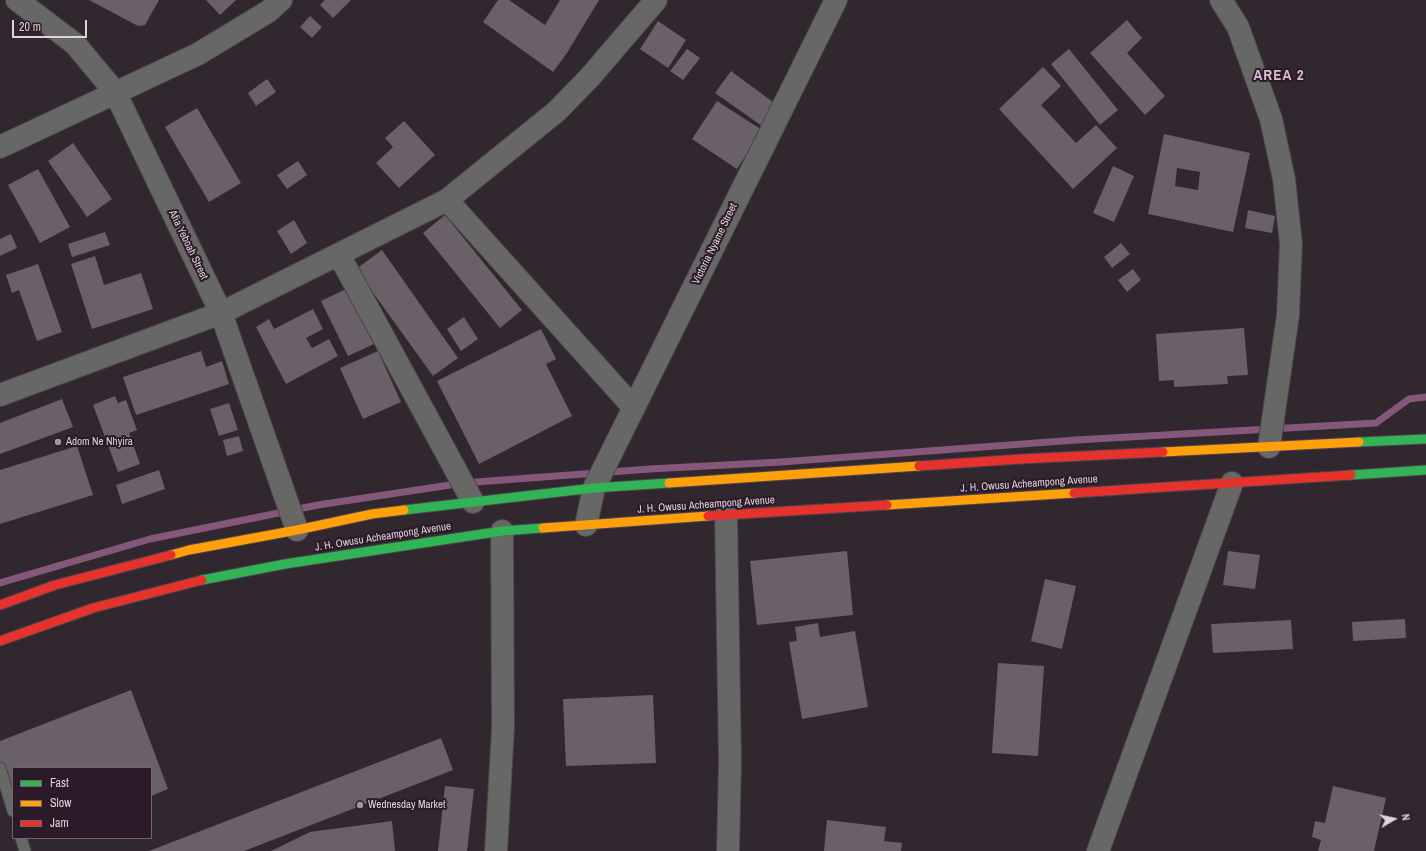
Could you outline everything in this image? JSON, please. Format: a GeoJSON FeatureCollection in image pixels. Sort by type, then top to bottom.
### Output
{"type":"FeatureCollection","features":[{"type":"Feature","properties":{"kind":"street","name":"Afia Yeboah Street"},"geometry":{"type":"LineString","coordinates":[[17,0],[75,44],[116,92],[221,313],[297,530]]}},
{"type":"Feature","properties":{"kind":"street"},"geometry":{"type":"LineString","coordinates":[[0,147],[198,54],[269,11],[281,0]]}},
{"type":"Feature","properties":{"kind":"street"},"geometry":{"type":"LineString","coordinates":[[0,395],[221,313],[447,200],[557,111],[590,78],[656,0]]}},
{"type":"Feature","properties":{"kind":"street","name":"Victoria Nyame Street"},"geometry":{"type":"LineString","coordinates":[[586,525],[594,488],[836,0]]}},
{"type":"Feature","properties":{"kind":"street"},"geometry":{"type":"LineString","coordinates":[[1221,0],[1238,28],[1269,112],[1284,178],[1291,244],[1288,315],[1269,447]]}},
{"type":"Feature","properties":{"kind":"street"},"geometry":{"type":"LineString","coordinates":[[447,200],[634,408]]}},
{"type":"Feature","properties":{"kind":"street"},"geometry":{"type":"LineString","coordinates":[[339,255],[474,502]]}},
{"type":"Feature","properties":{"kind":"street","name":"J. H. Owusu Acheampong Avenue"},"geometry":{"type":"LineString","coordinates":[[0,605],[54,585],[189,550],[297,530],[372,514],[594,488],[1021,459],[1426,439]]}},
{"type":"Feature","properties":{"kind":"street","name":"J. H. Owusu Acheampong Avenue"},"geometry":{"type":"LineString","coordinates":[[0,641],[93,608],[187,584],[285,564],[502,531],[726,515],[1426,470]]}},
{"type":"Feature","properties":{"kind":"street"},"geometry":{"type":"LineString","coordinates":[[1098,851],[1232,483]]}},
{"type":"Feature","properties":{"kind":"street"},"geometry":{"type":"LineString","coordinates":[[726,515],[730,762],[728,851]]}},
{"type":"Feature","properties":{"kind":"street"},"geometry":{"type":"LineString","coordinates":[[496,851],[502,728],[502,531]]}},
{"type":"Feature","properties":{"kind":"lane"},"geometry":{"type":"LineString","coordinates":[[0,768],[12,808]]}},
{"type":"Feature","properties":{"kind":"lane"},"geometry":{"type":"LineString","coordinates":[[21,839],[25,851]]}},
{"type":"Feature","properties":{"kind":"building"},"geometry":{"type":"Polygon","coordinates":[[[89,0],[159,0],[145,25],[138,26],[89,0]]]}},
{"type":"Feature","properties":{"kind":"building"},"geometry":{"type":"Polygon","coordinates":[[[206,0],[236,0],[220,15],[206,0]]]}},
{"type":"Feature","properties":{"kind":"building"},"geometry":{"type":"Polygon","coordinates":[[[325,0],[351,0],[333,18],[320,5],[325,0]]]}},
{"type":"Feature","properties":{"kind":"building"},"geometry":{"type":"Polygon","coordinates":[[[498,0],[509,0],[545,25],[560,0],[599,0],[567,53],[553,72],[483,22],[498,0]]]}},
{"type":"Feature","properties":{"kind":"building"},"geometry":{"type":"Polygon","coordinates":[[[310,16],[322,27],[312,38],[300,27],[310,16]]]}},
{"type":"Feature","properties":{"kind":"building"},"geometry":{"type":"Polygon","coordinates":[[[1127,20],[1142,38],[1127,53],[1165,96],[1145,115],[1090,53],[1127,20]]]}},
{"type":"Feature","properties":{"kind":"building"},"geometry":{"type":"Polygon","coordinates":[[[658,21],[686,40],[668,68],[640,49],[658,21]]]}},
{"type":"Feature","properties":{"kind":"building"},"geometry":{"type":"Polygon","coordinates":[[[687,49],[700,58],[683,80],[670,71],[687,49]]]}},
{"type":"Feature","properties":{"kind":"building"},"geometry":{"type":"Polygon","coordinates":[[[1069,49],[1118,110],[1100,125],[1051,64],[1069,49]]]}},
{"type":"Feature","properties":{"kind":"building"},"geometry":{"type":"Polygon","coordinates":[[[1043,67],[1061,86],[1041,105],[1076,143],[1096,125],[1117,148],[1073,189],[999,109],[1043,67]]]}},
{"type":"Feature","properties":{"kind":"building"},"geometry":{"type":"Polygon","coordinates":[[[731,71],[777,105],[762,126],[715,93],[731,71]]]}},
{"type":"Feature","properties":{"kind":"building"},"geometry":{"type":"Polygon","coordinates":[[[267,79],[276,92],[256,106],[248,93],[267,79]]]}},
{"type":"Feature","properties":{"kind":"building"},"geometry":{"type":"Polygon","coordinates":[[[717,101],[762,130],[737,169],[692,139],[717,101]]]}},
{"type":"Feature","properties":{"kind":"building"},"geometry":{"type":"Polygon","coordinates":[[[197,108],[241,183],[209,202],[165,127],[197,108]]]}},
{"type":"Feature","properties":{"kind":"building"},"geometry":{"type":"Polygon","coordinates":[[[404,121],[435,155],[399,188],[376,163],[393,147],[385,138],[404,121]]]}},
{"type":"Feature","properties":{"kind":"building"},"geometry":{"type":"Polygon","coordinates":[[[1164,134],[1250,153],[1233,232],[1148,214],[1164,134]],[[1177,168],[1175,186],[1198,190],[1200,172],[1177,168]]]}},
{"type":"Feature","properties":{"kind":"building"},"geometry":{"type":"Polygon","coordinates":[[[73,143],[112,199],[87,217],[48,161],[73,143]]]}},
{"type":"Feature","properties":{"kind":"building"},"geometry":{"type":"Polygon","coordinates":[[[298,161],[307,175],[287,189],[277,175],[298,161]]]}},
{"type":"Feature","properties":{"kind":"building"},"geometry":{"type":"Polygon","coordinates":[[[1113,166],[1134,176],[1114,222],[1093,213],[1113,166]]]}},
{"type":"Feature","properties":{"kind":"building"},"geometry":{"type":"Polygon","coordinates":[[[38,169],[70,227],[40,243],[8,185],[38,169]]]}},
{"type":"Feature","properties":{"kind":"building"},"geometry":{"type":"Polygon","coordinates":[[[1248,210],[1275,216],[1272,233],[1245,228],[1248,210]]]}},
{"type":"Feature","properties":{"kind":"building"},"geometry":{"type":"Polygon","coordinates":[[[445,215],[522,310],[500,328],[423,233],[445,215]]]}},
{"type":"Feature","properties":{"kind":"building"},"geometry":{"type":"Polygon","coordinates":[[[294,220],[307,243],[291,254],[277,231],[294,220]]]}},
{"type":"Feature","properties":{"kind":"building"},"geometry":{"type":"Polygon","coordinates":[[[105,232],[110,245],[72,257],[68,244],[105,232]]]}},
{"type":"Feature","properties":{"kind":"building"},"geometry":{"type":"Polygon","coordinates":[[[11,234],[17,248],[0,256],[0,239],[11,234]]]}},
{"type":"Feature","properties":{"kind":"building"},"geometry":{"type":"Polygon","coordinates":[[[1121,243],[1130,254],[1112,268],[1104,257],[1121,243]]]}},
{"type":"Feature","properties":{"kind":"building"},"geometry":{"type":"Polygon","coordinates":[[[382,250],[458,358],[433,376],[356,269],[382,250]]]}},
{"type":"Feature","properties":{"kind":"building"},"geometry":{"type":"Polygon","coordinates":[[[95,256],[104,285],[141,273],[153,309],[92,329],[71,264],[95,256]]]}},
{"type":"Feature","properties":{"kind":"building"},"geometry":{"type":"Polygon","coordinates":[[[38,264],[62,332],[37,341],[19,290],[12,293],[6,275],[38,264]]]}},
{"type":"Feature","properties":{"kind":"building"},"geometry":{"type":"Polygon","coordinates":[[[1133,269],[1141,280],[1127,292],[1118,280],[1133,269]]]}},
{"type":"Feature","properties":{"kind":"building"},"geometry":{"type":"Polygon","coordinates":[[[346,289],[374,344],[348,356],[321,301],[346,289]]]}},
{"type":"Feature","properties":{"kind":"building"},"geometry":{"type":"Polygon","coordinates":[[[313,309],[323,329],[306,338],[312,348],[329,339],[338,356],[286,384],[256,327],[269,319],[274,329],[313,309]]]}},
{"type":"Feature","properties":{"kind":"building"},"geometry":{"type":"Polygon","coordinates":[[[464,317],[478,339],[461,351],[447,329],[464,317]]]}},
{"type":"Feature","properties":{"kind":"building"},"geometry":{"type":"Polygon","coordinates":[[[1244,328],[1248,375],[1227,376],[1228,384],[1174,387],[1174,380],[1159,381],[1156,334],[1244,328]]]}},
{"type":"Feature","properties":{"kind":"building"},"geometry":{"type":"Polygon","coordinates":[[[541,329],[556,359],[546,364],[572,416],[479,464],[437,381],[541,329]]]}},
{"type":"Feature","properties":{"kind":"building"},"geometry":{"type":"Polygon","coordinates":[[[201,351],[206,367],[222,361],[229,384],[136,415],[123,377],[201,351]]]}},
{"type":"Feature","properties":{"kind":"building"},"geometry":{"type":"Polygon","coordinates":[[[378,351],[401,402],[363,419],[340,368],[378,351]]]}},
{"type":"Feature","properties":{"kind":"building"},"geometry":{"type":"Polygon","coordinates":[[[115,396],[118,403],[126,400],[137,430],[129,433],[140,464],[118,472],[93,405],[115,396]]]}},
{"type":"Feature","properties":{"kind":"building"},"geometry":{"type":"Polygon","coordinates":[[[62,399],[73,427],[0,454],[0,423],[62,399]]]}},
{"type":"Feature","properties":{"kind":"building"},"geometry":{"type":"Polygon","coordinates":[[[229,403],[238,430],[219,436],[210,409],[229,403]]]}},
{"type":"Feature","properties":{"kind":"building"},"geometry":{"type":"Polygon","coordinates":[[[239,436],[243,451],[227,456],[223,440],[239,436]]]}},
{"type":"Feature","properties":{"kind":"building"},"geometry":{"type":"Polygon","coordinates":[[[77,446],[93,495],[0,524],[0,470],[77,446]]]}},
{"type":"Feature","properties":{"kind":"building"},"geometry":{"type":"Polygon","coordinates":[[[159,470],[165,489],[122,504],[116,485],[159,470]]]}},
{"type":"Feature","properties":{"kind":"building"},"geometry":{"type":"Polygon","coordinates":[[[847,551],[853,615],[757,625],[750,561],[847,551]]]}},
{"type":"Feature","properties":{"kind":"building"},"geometry":{"type":"Polygon","coordinates":[[[1228,551],[1260,555],[1255,589],[1223,585],[1228,551]]]}},
{"type":"Feature","properties":{"kind":"building"},"geometry":{"type":"Polygon","coordinates":[[[1045,579],[1076,586],[1062,649],[1031,641],[1045,579]]]}},
{"type":"Feature","properties":{"kind":"building"},"geometry":{"type":"Polygon","coordinates":[[[1405,619],[1406,638],[1353,641],[1352,622],[1405,619]]]}},
{"type":"Feature","properties":{"kind":"building"},"geometry":{"type":"Polygon","coordinates":[[[1291,620],[1293,649],[1213,653],[1211,624],[1291,620]]]}},
{"type":"Feature","properties":{"kind":"building"},"geometry":{"type":"Polygon","coordinates":[[[818,623],[820,637],[855,631],[868,707],[802,719],[789,642],[797,641],[795,627],[818,623]]]}},
{"type":"Feature","properties":{"kind":"building"},"geometry":{"type":"Polygon","coordinates":[[[998,663],[1044,666],[1038,756],[992,753],[998,663]]]}},
{"type":"Feature","properties":{"kind":"building"},"geometry":{"type":"Polygon","coordinates":[[[131,690],[168,789],[152,796],[152,767],[12,767],[12,793],[0,762],[0,741],[131,690]]]}},
{"type":"Feature","properties":{"kind":"building"},"geometry":{"type":"Polygon","coordinates":[[[653,695],[656,763],[566,766],[563,699],[653,695]]]}},
{"type":"Feature","properties":{"kind":"building"},"geometry":{"type":"Polygon","coordinates":[[[441,738],[453,770],[244,851],[149,851],[441,738]]]}},
{"type":"Feature","properties":{"kind":"building"},"geometry":{"type":"Polygon","coordinates":[[[445,786],[474,789],[467,851],[438,851],[445,786]]]}},
{"type":"Feature","properties":{"kind":"building"},"geometry":{"type":"Polygon","coordinates":[[[1333,786],[1386,798],[1374,851],[1318,851],[1321,840],[1312,837],[1315,821],[1325,823],[1333,786]]]}},
{"type":"Feature","properties":{"kind":"building"},"geometry":{"type":"Polygon","coordinates":[[[827,820],[886,827],[884,841],[902,843],[901,851],[824,851],[827,820]]]}},
{"type":"Feature","properties":{"kind":"building"},"geometry":{"type":"Polygon","coordinates":[[[392,821],[395,851],[271,851],[310,832],[392,821]]]}},
{"type":"Feature","properties":{"kind":"waterway"},"geometry":{"type":"LineString","coordinates":[[0,583],[150,539],[318,505],[463,483],[650,469],[781,462],[1076,440],[1376,423],[1409,399],[1426,397]]}},
{"type":"Feature","properties":{"kind":"traffic: fast"},"geometry":{"type":"LineString","coordinates":[[1359,442],[1426,439]]}},
{"type":"Feature","properties":{"kind":"traffic: fast"},"geometry":{"type":"LineString","coordinates":[[1351,475],[1426,470]]}},
{"type":"Feature","properties":{"kind":"traffic: fast"},"geometry":{"type":"LineString","coordinates":[[404,510],[594,488],[669,483]]}},
{"type":"Feature","properties":{"kind":"traffic: fast"},"geometry":{"type":"LineString","coordinates":[[202,580],[285,564],[502,531],[543,528]]}},
{"type":"Feature","properties":{"kind":"traffic: slow"},"geometry":{"type":"LineString","coordinates":[[1163,452],[1359,442]]}},
{"type":"Feature","properties":{"kind":"traffic: slow"},"geometry":{"type":"LineString","coordinates":[[669,483],[919,466]]}},
{"type":"Feature","properties":{"kind":"traffic: slow"},"geometry":{"type":"LineString","coordinates":[[887,505],[1074,493]]}},
{"type":"Feature","properties":{"kind":"traffic: slow"},"geometry":{"type":"LineString","coordinates":[[171,555],[189,550],[297,530],[372,514],[404,510]]}},
{"type":"Feature","properties":{"kind":"traffic: slow"},"geometry":{"type":"LineString","coordinates":[[543,528],[708,516]]}},
{"type":"Feature","properties":{"kind":"traffic: jam"},"geometry":{"type":"LineString","coordinates":[[919,466],[1163,452]]}},
{"type":"Feature","properties":{"kind":"traffic: jam"},"geometry":{"type":"LineString","coordinates":[[1074,493],[1351,475]]}},
{"type":"Feature","properties":{"kind":"traffic: jam"},"geometry":{"type":"LineString","coordinates":[[708,516],[887,505]]}},
{"type":"Feature","properties":{"kind":"traffic: jam"},"geometry":{"type":"LineString","coordinates":[[0,605],[55,585],[171,555]]}},
{"type":"Feature","properties":{"kind":"traffic: jam"},"geometry":{"type":"LineString","coordinates":[[0,641],[93,608],[202,580]]}},
{"type":"Feature","properties":{"kind":"place","name":"Adom Ne Nhyira"},"geometry":{"type":"Point","coordinates":[58,442]}},
{"type":"Feature","properties":{"kind":"place","name":"Wednesday Market"},"geometry":{"type":"Point","coordinates":[360,805]}},
{"type":"Feature","properties":{"kind":"district","name":"AREA 2"},"geometry":{"type":"Point","coordinates":[1279,76]}}]}
